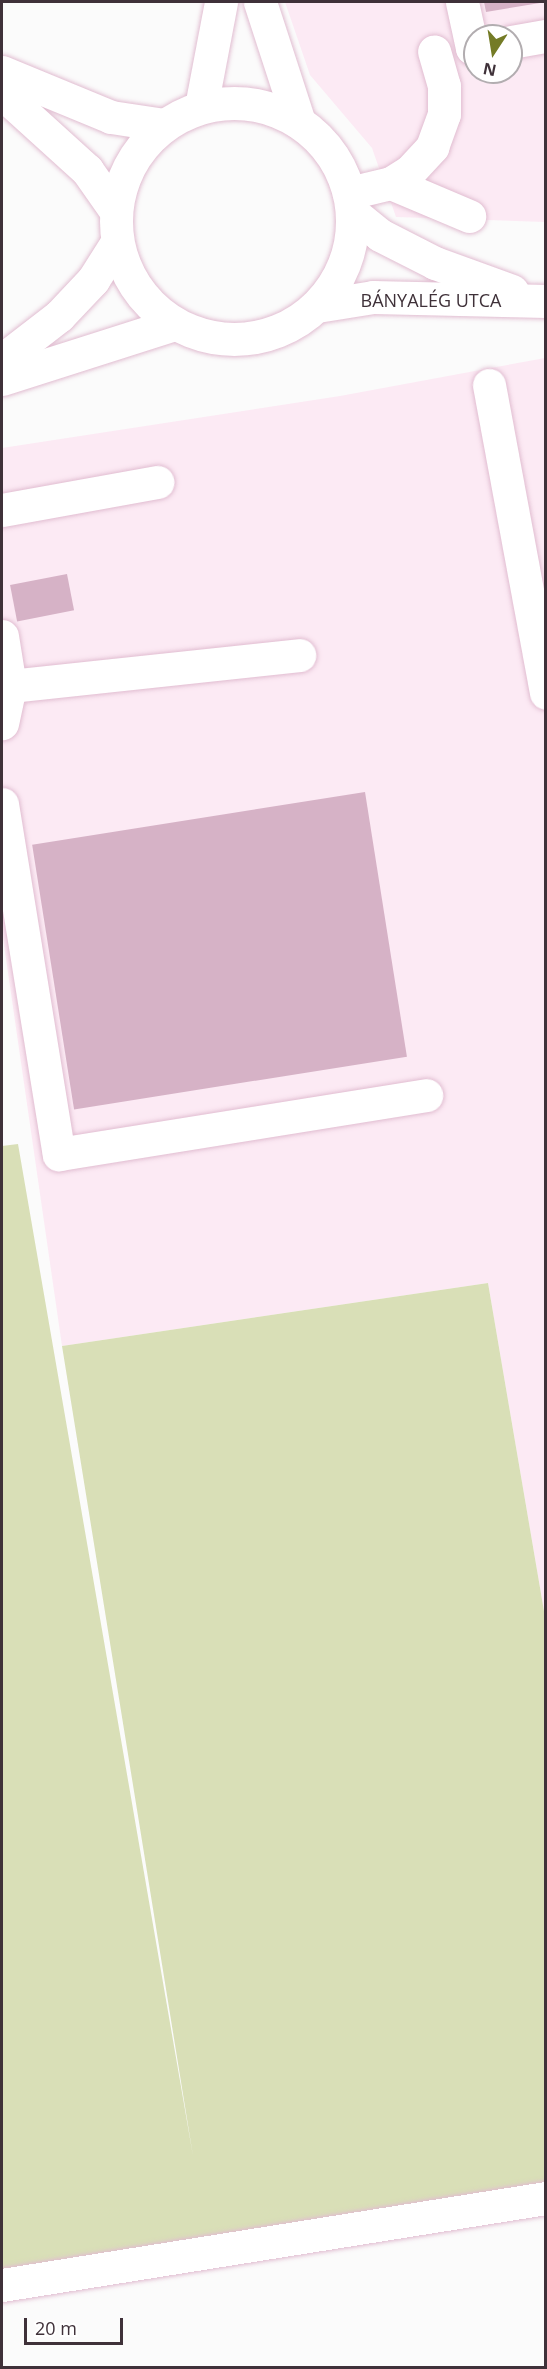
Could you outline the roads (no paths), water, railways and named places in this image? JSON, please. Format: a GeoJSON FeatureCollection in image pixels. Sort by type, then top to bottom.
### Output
{"type":"FeatureCollection","features":[{"type":"Feature","properties":{"kind":"street"},"geometry":{"type":"LineString","coordinates":[[201,107],[221,2]]}},
{"type":"Feature","properties":{"kind":"street"},"geometry":{"type":"LineString","coordinates":[[260,2],[299,122]]}},
{"type":"Feature","properties":{"kind":"street"},"geometry":{"type":"LineString","coordinates":[[462,2],[467,24]]}},
{"type":"Feature","properties":{"kind":"street"},"geometry":{"type":"LineString","coordinates":[[523,40],[546,36]]}},
{"type":"Feature","properties":{"kind":"street"},"geometry":{"type":"LineString","coordinates":[[351,203],[391,183],[423,158],[440,131],[444,86],[434,51]]}},
{"type":"Feature","properties":{"kind":"street"},"geometry":{"type":"LineString","coordinates":[[2,72],[111,117],[164,125]]}},
{"type":"Feature","properties":{"kind":"street"},"geometry":{"type":"LineString","coordinates":[[2,93],[87,170],[115,210]]}},
{"type":"Feature","properties":{"kind":"street","name":"BÁNYALÉG UTCA"},"geometry":{"type":"LineString","coordinates":[[235,102],[268,107],[299,122],[321,141],[339,165],[351,203],[350,247],[338,279],[317,306],[283,328],[264,336],[234,340],[203,336],[174,324],[148,303],[134,284],[117,242],[115,210],[123,177],[140,148],[164,125],[201,107],[235,102]]}},
{"type":"Feature","properties":{"kind":"street"},"geometry":{"type":"LineString","coordinates":[[391,183],[469,216]]}},
{"type":"Feature","properties":{"kind":"street","name":"BÁNYALÉG UTCA"},"geometry":{"type":"LineString","coordinates":[[351,203],[380,235],[435,263],[546,301]]}},
{"type":"Feature","properties":{"kind":"street"},"geometry":{"type":"LineString","coordinates":[[2,360],[59,316],[93,280],[117,242]]}},
{"type":"Feature","properties":{"kind":"street","name":"BÁNYALÉG UTCA"},"geometry":{"type":"LineString","coordinates":[[317,306],[373,297],[546,301]]}},
{"type":"Feature","properties":{"kind":"street"},"geometry":{"type":"LineString","coordinates":[[2,379],[174,324]]}},
{"type":"Feature","properties":{"kind":"street"},"geometry":{"type":"LineString","coordinates":[[489,385],[546,693]]}},
{"type":"Feature","properties":{"kind":"street"},"geometry":{"type":"LineString","coordinates":[[2,510],[158,482]]}},
{"type":"Feature","properties":{"kind":"street"},"geometry":{"type":"LineString","coordinates":[[2,636],[10,686],[2,723]]}},
{"type":"Feature","properties":{"kind":"street"},"geometry":{"type":"LineString","coordinates":[[10,686],[299,656]]}},
{"type":"Feature","properties":{"kind":"street"},"geometry":{"type":"LineString","coordinates":[[2,804],[59,1154],[426,1095]]}},
{"type":"Feature","properties":{"kind":"street"},"geometry":{"type":"LineString","coordinates":[[2,2285],[546,2198]]}}]}
